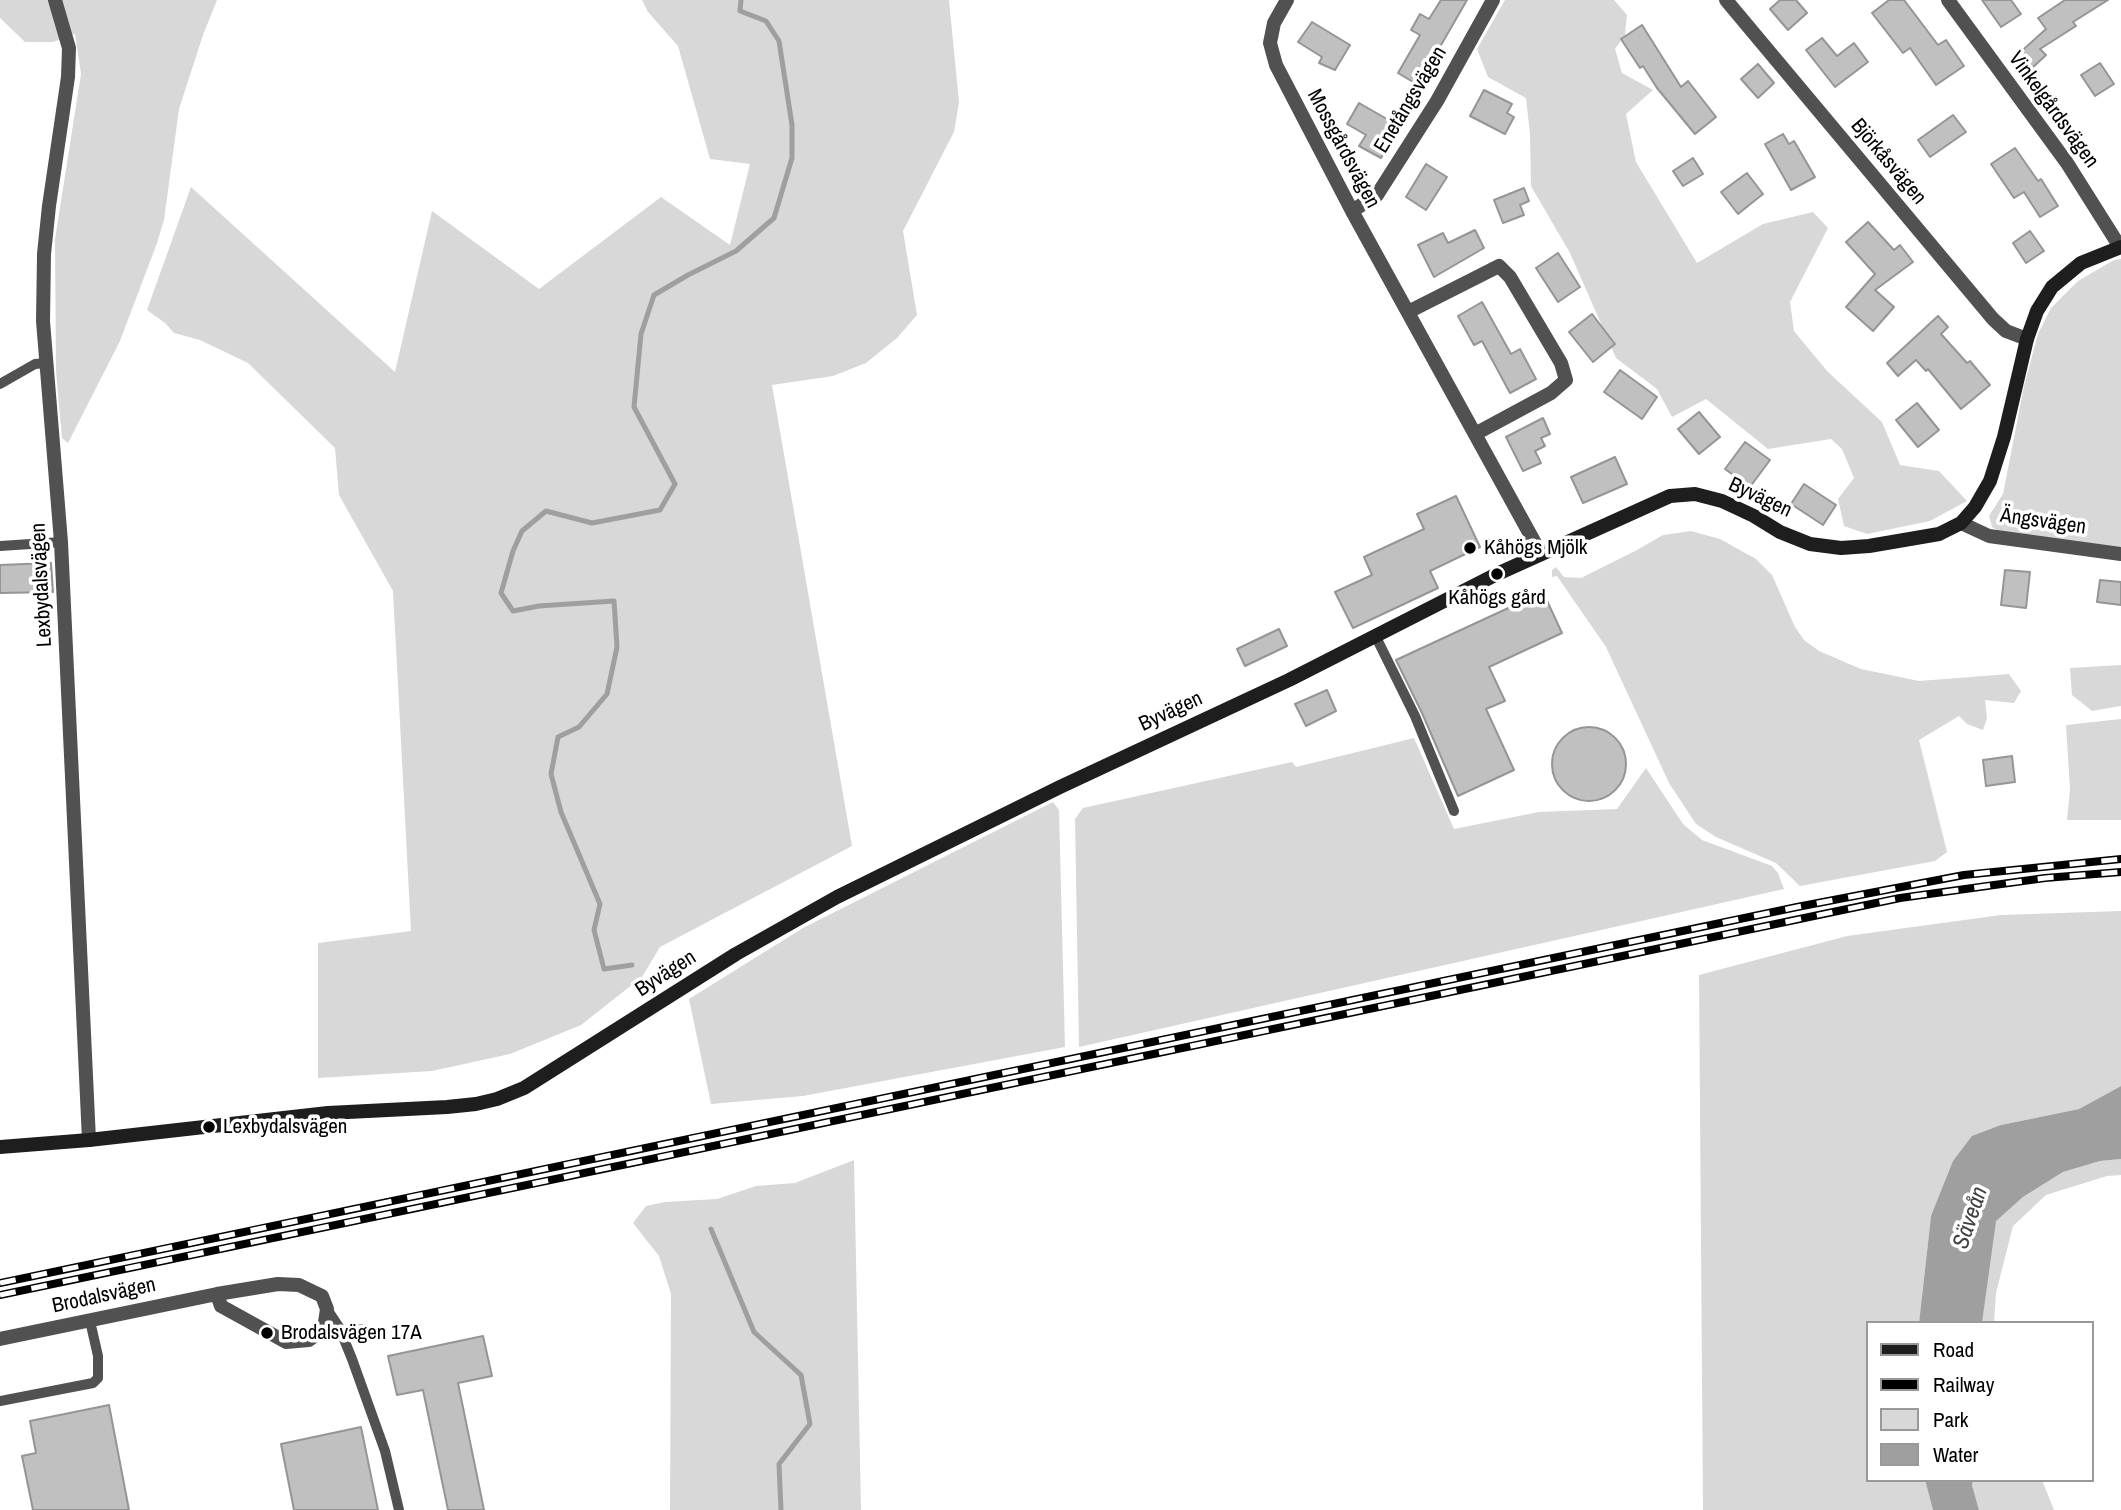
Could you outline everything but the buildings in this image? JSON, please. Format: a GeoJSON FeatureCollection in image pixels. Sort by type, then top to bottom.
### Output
{"type":"FeatureCollection","features":[{"type":"Feature","properties":{"kind":"street","name":"Lexbydalsvägen"},"geometry":{"type":"LineString","coordinates":[[55,0],[69,48],[68,77],[44,254],[43,321],[61,542],[89,1140]]}},
{"type":"Feature","properties":{"kind":"street","name":"Mossgårdsvägen"},"geometry":{"type":"LineString","coordinates":[[1287,0],[1274,23],[1270,43],[1276,65],[1352,211],[1541,554]]}},
{"type":"Feature","properties":{"kind":"street","name":"Enetångsvägen"},"geometry":{"type":"LineString","coordinates":[[1352,211],[1377,195],[1437,101],[1493,0]]}},
{"type":"Feature","properties":{"kind":"street","name":"Björkåsvägen"},"geometry":{"type":"LineString","coordinates":[[1726,0],[1993,319],[2006,331],[2027,339]]}},
{"type":"Feature","properties":{"kind":"street","name":"Vinkelgårdsvägen"},"geometry":{"type":"LineString","coordinates":[[1948,0],[2067,163],[2121,247]]}},
{"type":"Feature","properties":{"kind":"street"},"geometry":{"type":"LineString","coordinates":[[1961,523],[1975,507],[1990,481],[2036,311],[2052,288],[2081,264],[2121,247]]}},
{"type":"Feature","properties":{"kind":"street"},"geometry":{"type":"LineString","coordinates":[[1408,312],[1499,266],[1510,277],[1561,363],[1566,380],[1552,393],[1475,434]]}},
{"type":"Feature","properties":{"kind":"street","name":"Byvägen"},"geometry":{"type":"LineString","coordinates":[[0,1147],[89,1140],[328,1113],[466,1105],[497,1099],[524,1088],[736,954],[836,897],[1060,787],[1289,680],[1541,554],[1670,496],[1696,494],[1722,501],[1780,532],[1810,544],[1841,548],[1920,538],[1939,534],[1961,523]]}},
{"type":"Feature","properties":{"kind":"street","name":"Ängsvägen"},"geometry":{"type":"LineString","coordinates":[[1961,523],[1989,536],[2121,554]]}},
{"type":"Feature","properties":{"kind":"street","name":"Brodalsvägen"},"geometry":{"type":"LineString","coordinates":[[0,1339],[278,1284],[299,1285],[322,1296],[327,1310]]}},
{"type":"Feature","properties":{"kind":"street"},"geometry":{"type":"LineString","coordinates":[[218,1294],[221,1306],[267,1333],[293,1343],[309,1340],[321,1331],[327,1310]]}},
{"type":"Feature","properties":{"kind":"lane"},"geometry":{"type":"LineString","coordinates":[[0,384],[35,364],[46,363]]}},
{"type":"Feature","properties":{"kind":"lane"},"geometry":{"type":"LineString","coordinates":[[0,546],[61,542]]}},
{"type":"Feature","properties":{"kind":"lane"},"geometry":{"type":"LineString","coordinates":[[1375,635],[1415,716],[1454,811]]}},
{"type":"Feature","properties":{"kind":"lane"},"geometry":{"type":"LineString","coordinates":[[327,1310],[342,1334],[384,1451],[400,1510]]}},
{"type":"Feature","properties":{"kind":"lane"},"geometry":{"type":"LineString","coordinates":[[0,1401],[93,1383],[98,1378],[97,1356],[90,1321]]}},
{"type":"Feature","properties":{"kind":"lane"},"geometry":{"type":"LineString","coordinates":[[342,1334],[363,1329]]}},
{"type":"Feature","properties":{"kind":"green space"},"geometry":{"type":"Polygon","coordinates":[[[0,0],[217,0],[179,109],[164,220],[157,243],[120,341],[68,443],[62,438],[56,371],[55,239],[81,74],[75,34],[53,42],[25,42],[0,18],[0,0]]]}},
{"type":"Feature","properties":{"kind":"green space"},"geometry":{"type":"Polygon","coordinates":[[[642,0],[949,0],[959,102],[954,132],[903,231],[917,315],[897,338],[866,363],[833,376],[772,385],[852,846],[660,947],[642,977],[581,1025],[510,1054],[432,1071],[318,1078],[318,943],[411,931],[393,591],[339,495],[335,448],[248,363],[200,340],[174,333],[147,310],[191,187],[395,372],[432,211],[539,289],[661,197],[730,245],[750,164],[710,159],[678,46],[648,12],[642,0]]]}},
{"type":"Feature","properties":{"kind":"green space"},"geometry":{"type":"Polygon","coordinates":[[[1505,0],[1614,0],[1627,15],[1625,35],[1615,49],[1622,73],[1653,90],[1626,114],[1636,162],[1697,263],[1763,224],[1813,212],[1828,228],[1790,302],[1794,331],[1827,371],[1882,422],[1900,465],[1939,471],[1967,501],[1930,521],[1867,534],[1844,526],[1838,499],[1854,478],[1842,449],[1831,439],[1768,449],[1706,399],[1672,417],[1657,389],[1616,358],[1570,253],[1531,186],[1526,98],[1488,77],[1477,49],[1505,0]]]}},
{"type":"Feature","properties":{"kind":"green space"},"geometry":{"type":"Polygon","coordinates":[[[2121,259],[2121,549],[2005,535],[1992,527],[1989,516],[2003,494],[2024,386],[2038,334],[2051,308],[2078,281],[2114,260],[2121,259]]]}},
{"type":"Feature","properties":{"kind":"green space"},"geometry":{"type":"Polygon","coordinates":[[[1691,531],[1720,539],[1756,559],[1772,575],[1795,627],[1804,640],[1819,651],[1861,669],[1919,681],[2009,674],[2021,691],[2014,703],[1985,700],[1987,718],[1983,730],[1967,724],[1959,716],[1919,740],[1947,852],[1935,861],[1800,886],[1776,863],[1716,837],[1696,824],[1669,783],[1606,647],[1557,576],[1552,577],[1552,570],[1556,567],[1564,577],[1581,578],[1663,535],[1691,531]]]}},
{"type":"Feature","properties":{"kind":"green space"},"geometry":{"type":"Polygon","coordinates":[[[2121,665],[2121,706],[2092,711],[2072,695],[2070,668],[2121,665]]]}},
{"type":"Feature","properties":{"kind":"green space"},"geometry":{"type":"Polygon","coordinates":[[[2121,719],[2121,820],[2067,820],[2070,789],[2066,725],[2121,719]]]}},
{"type":"Feature","properties":{"kind":"green space"},"geometry":{"type":"Polygon","coordinates":[[[1414,738],[1454,829],[1539,812],[1617,809],[1646,768],[1683,824],[1702,840],[1772,866],[1784,889],[1079,1047],[1075,819],[1083,808],[1292,762],[1296,767],[1414,738]]]}},
{"type":"Feature","properties":{"kind":"green space"},"geometry":{"type":"Polygon","coordinates":[[[1053,802],[1059,810],[1065,1047],[803,1096],[711,1104],[689,999],[803,928],[1053,802]]]}},
{"type":"Feature","properties":{"kind":"green space"},"geometry":{"type":"Polygon","coordinates":[[[2121,911],[2121,1086],[2079,1109],[2001,1125],[1931,1216],[1919,1321],[1866,1321],[1866,1482],[1926,1482],[1933,1510],[1703,1510],[1699,975],[1847,936],[2001,915],[2121,911]]]}},
{"type":"Feature","properties":{"kind":"green space"},"geometry":{"type":"Polygon","coordinates":[[[2121,1159],[2121,1175],[2107,1176],[2046,1195],[2013,1226],[1996,1293],[1994,1321],[1982,1321],[1995,1221],[2023,1197],[2063,1172],[2100,1161],[2121,1159]]]}},
{"type":"Feature","properties":{"kind":"green space"},"geometry":{"type":"Polygon","coordinates":[[[854,1160],[861,1510],[670,1510],[671,1294],[659,1256],[633,1223],[646,1206],[665,1202],[717,1199],[756,1186],[795,1183],[854,1160]]]}},
{"type":"Feature","properties":{"kind":"green space"},"geometry":{"type":"Polygon","coordinates":[[[1973,1482],[2043,1482],[2054,1510],[1979,1510],[1973,1482]]]}},
{"type":"Feature","properties":{"kind":"water","name":"Säveån"},"geometry":{"type":"Polygon","coordinates":[[[2121,1086],[2121,1159],[2100,1161],[2063,1172],[2023,1197],[1996,1221],[1982,1321],[1919,1321],[1931,1216],[1953,1161],[1972,1136],[2001,1125],[2079,1109],[2121,1086]]]}},
{"type":"Feature","properties":{"kind":"water"},"geometry":{"type":"Polygon","coordinates":[[[1926,1482],[1973,1482],[1979,1510],[1933,1510],[1926,1482]]]}},
{"type":"Feature","properties":{"kind":"waterway"},"geometry":{"type":"LineString","coordinates":[[632,965],[604,969],[594,930],[600,904],[561,812],[551,774],[558,737],[579,727],[607,694],[617,647],[614,601],[539,606],[513,611],[501,593],[513,551],[522,531],[546,511],[592,523],[660,510],[675,484],[634,407],[641,334],[654,295],[736,251],[774,218],[792,158],[792,125],[779,41],[766,21],[740,11],[741,0]]}},
{"type":"Feature","properties":{"kind":"waterway"},"geometry":{"type":"LineString","coordinates":[[711,1229],[754,1332],[801,1375],[810,1424],[779,1464],[781,1510]]}},
{"type":"Feature","properties":{"kind":"railway"},"geometry":{"type":"LineString","coordinates":[[0,1283],[1797,907],[1964,875],[2121,859]]}},
{"type":"Feature","properties":{"kind":"railway"},"geometry":{"type":"LineString","coordinates":[[0,1295],[1900,898],[2045,878],[2121,872]]}},
{"type":"Feature","properties":{"kind":"place","name":"Kåhögs Mjölk"},"geometry":{"type":"Point","coordinates":[1470,548]}},
{"type":"Feature","properties":{"kind":"place","name":"Kåhögs gård"},"geometry":{"type":"Point","coordinates":[1497,574]}},
{"type":"Feature","properties":{"kind":"place","name":"Lexbydalsvägen"},"geometry":{"type":"Point","coordinates":[209,1127]}},
{"type":"Feature","properties":{"kind":"place","name":"Brodalsvägen 17A"},"geometry":{"type":"Point","coordinates":[267,1333]}}]}
